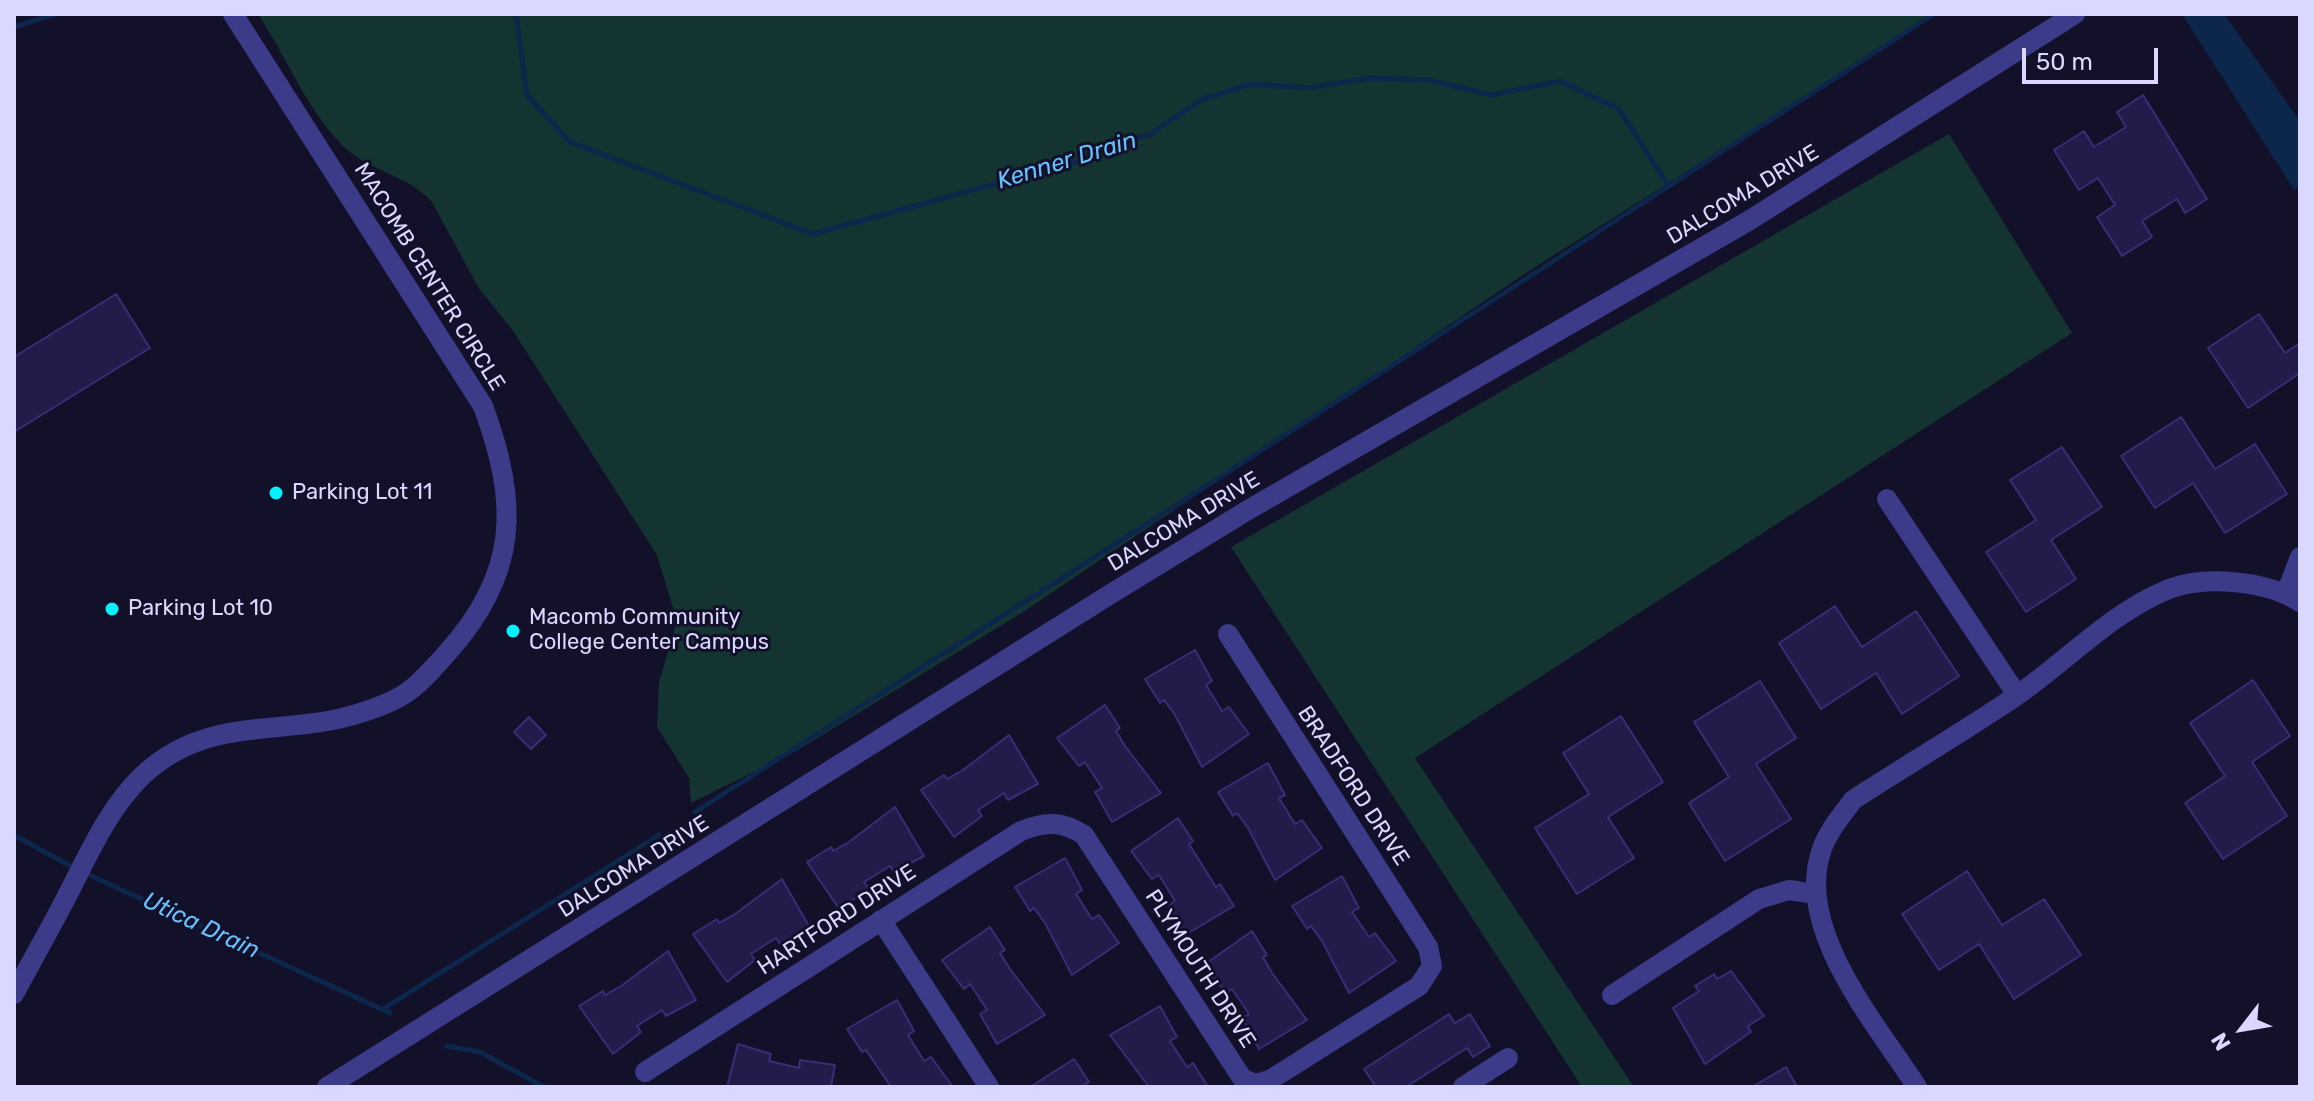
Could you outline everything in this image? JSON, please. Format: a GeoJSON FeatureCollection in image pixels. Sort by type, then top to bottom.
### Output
{"type":"FeatureCollection","features":[{"type":"Feature","properties":{"kind":"street","name":"MACOMB CENTER CIRCLE"},"geometry":{"type":"LineString","coordinates":[[14,994],[96,841],[143,775],[174,754],[216,733],[329,721],[360,713],[412,692],[476,621],[489,599],[504,548],[507,488],[500,452],[483,406],[233,14]]}},
{"type":"Feature","properties":{"kind":"street","name":"DALCOMA DRIVE"},"geometry":{"type":"LineString","coordinates":[[327,1087],[1122,587],[1248,510],[1727,234],[2075,14]]}},
{"type":"Feature","properties":{"kind":"street"},"geometry":{"type":"LineString","coordinates":[[1887,499],[2017,695]]}},
{"type":"Feature","properties":{"kind":"street"},"geometry":{"type":"LineString","coordinates":[[1917,1087],[1831,953],[1815,894],[1823,847],[1834,825],[1853,800],[2017,695],[2126,610],[2172,588],[2212,581],[2293,597],[2300,557]]}},
{"type":"Feature","properties":{"kind":"street","name":"BRADFORD DRIVE"},"geometry":{"type":"LineString","coordinates":[[1228,634],[1428,947],[1432,966]]}},
{"type":"Feature","properties":{"kind":"street","name":"HARTFORD DRIVE"},"geometry":{"type":"LineString","coordinates":[[645,1072],[1021,831],[1050,822],[1060,824]]}},
{"type":"Feature","properties":{"kind":"street","name":"PLYMOUTH DRIVE"},"geometry":{"type":"LineString","coordinates":[[1060,824],[1084,835],[1242,1078],[1255,1084],[1270,1080],[1419,986],[1432,966]]}},
{"type":"Feature","properties":{"kind":"street"},"geometry":{"type":"LineString","coordinates":[[1612,995],[1759,899],[1789,890],[1815,894]]}},
{"type":"Feature","properties":{"kind":"street"},"geometry":{"type":"LineString","coordinates":[[881,920],[989,1087]]}},
{"type":"Feature","properties":{"kind":"street"},"geometry":{"type":"LineString","coordinates":[[1463,1087],[1508,1058]]}},
{"type":"Feature","properties":{"kind":"green space"},"geometry":{"type":"Polygon","coordinates":[[[258,14],[1937,14],[1529,271],[1023,612],[798,750],[691,803],[689,778],[657,727],[659,682],[677,621],[657,555],[513,331],[478,287],[432,202],[412,186],[353,155],[330,132],[258,14]]]}},
{"type":"Feature","properties":{"kind":"green space"},"geometry":{"type":"Polygon","coordinates":[[[1949,134],[2072,333],[1415,758],[1634,1087],[1582,1087],[1231,547],[1949,134]]]}},
{"type":"Feature","properties":{"kind":"water"},"geometry":{"type":"Polygon","coordinates":[[[2182,14],[2224,14],[2300,121],[2300,186],[2294,190],[2182,14]]]}},
{"type":"Feature","properties":{"kind":"building"},"geometry":{"type":"Polygon","coordinates":[[[2143,95],[2207,199],[2185,213],[2177,199],[2142,221],[2152,237],[2122,256],[2097,217],[2115,205],[2098,178],[2079,190],[2054,150],[2084,131],[2094,147],[2126,127],[2117,112],[2143,95]]]}},
{"type":"Feature","properties":{"kind":"building"},"geometry":{"type":"Polygon","coordinates":[[[116,294],[150,348],[14,432],[14,357],[116,294]]]}},
{"type":"Feature","properties":{"kind":"building"},"geometry":{"type":"Polygon","coordinates":[[[2259,314],[2285,353],[2300,343],[2300,373],[2248,408],[2208,348],[2259,314]]]}},
{"type":"Feature","properties":{"kind":"building"},"geometry":{"type":"Polygon","coordinates":[[[2181,417],[2215,469],[2255,444],[2287,494],[2225,533],[2193,483],[2155,508],[2121,456],[2181,417]]]}},
{"type":"Feature","properties":{"kind":"building"},"geometry":{"type":"Polygon","coordinates":[[[2062,447],[2102,507],[2051,540],[2076,579],[2026,612],[1986,552],[2036,520],[2010,480],[2062,447]]]}},
{"type":"Feature","properties":{"kind":"building"},"geometry":{"type":"Polygon","coordinates":[[[1835,606],[1862,647],[1916,611],[1959,676],[1902,714],[1876,673],[1821,709],[1779,643],[1835,606]]]}},
{"type":"Feature","properties":{"kind":"building"},"geometry":{"type":"Polygon","coordinates":[[[1195,650],[1212,681],[1206,685],[1222,711],[1229,707],[1249,734],[1202,767],[1175,715],[1164,700],[1160,703],[1145,679],[1195,650]]]}},
{"type":"Feature","properties":{"kind":"building"},"geometry":{"type":"Polygon","coordinates":[[[2253,680],[2290,736],[2252,762],[2287,816],[2223,859],[2185,803],[2225,776],[2190,723],[2253,680]]]}},
{"type":"Feature","properties":{"kind":"building"},"geometry":{"type":"Polygon","coordinates":[[[1760,681],[1796,738],[1756,764],[1791,819],[1725,861],[1689,803],[1729,777],[1694,722],[1760,681]]]}},
{"type":"Feature","properties":{"kind":"building"},"geometry":{"type":"Polygon","coordinates":[[[1105,705],[1120,728],[1116,731],[1125,746],[1161,793],[1112,822],[1095,792],[1102,788],[1085,762],[1079,766],[1057,738],[1105,705]]]}},
{"type":"Feature","properties":{"kind":"building"},"geometry":{"type":"Polygon","coordinates":[[[1621,716],[1663,782],[1608,817],[1634,858],[1577,894],[1535,828],[1589,794],[1563,753],[1621,716]]]}},
{"type":"Feature","properties":{"kind":"building"},"geometry":{"type":"Polygon","coordinates":[[[529,717],[546,735],[531,749],[514,732],[529,717]]]}},
{"type":"Feature","properties":{"kind":"building"},"geometry":{"type":"Polygon","coordinates":[[[1009,735],[1038,784],[1008,800],[1004,793],[978,810],[982,816],[954,837],[921,790],[944,775],[947,779],[963,770],[1009,735]]]}},
{"type":"Feature","properties":{"kind":"building"},"geometry":{"type":"Polygon","coordinates":[[[1268,763],[1285,795],[1279,798],[1295,824],[1302,820],[1322,848],[1275,880],[1248,828],[1237,813],[1233,816],[1218,792],[1268,763]]]}},
{"type":"Feature","properties":{"kind":"building"},"geometry":{"type":"Polygon","coordinates":[[[895,807],[924,856],[894,872],[890,866],[864,882],[868,888],[840,910],[807,862],[831,847],[833,851],[849,842],[895,807]]]}},
{"type":"Feature","properties":{"kind":"building"},"geometry":{"type":"Polygon","coordinates":[[[1178,818],[1193,841],[1189,844],[1216,887],[1220,884],[1234,906],[1185,935],[1169,905],[1175,901],[1159,875],[1152,879],[1131,851],[1178,818]]]}},
{"type":"Feature","properties":{"kind":"building"},"geometry":{"type":"Polygon","coordinates":[[[1065,858],[1082,890],[1076,894],[1092,919],[1099,915],[1119,943],[1072,975],[1045,923],[1034,908],[1030,911],[1015,887],[1065,858]]]}},
{"type":"Feature","properties":{"kind":"building"},"geometry":{"type":"Polygon","coordinates":[[[1967,871],[2002,925],[2044,899],[2081,955],[2014,999],[1979,944],[1939,970],[1902,914],[1967,871]]]}},
{"type":"Feature","properties":{"kind":"building"},"geometry":{"type":"Polygon","coordinates":[[[1342,876],[1359,908],[1352,912],[1369,937],[1375,933],[1396,961],[1349,993],[1322,941],[1311,926],[1307,929],[1292,906],[1342,876]]]}},
{"type":"Feature","properties":{"kind":"building"},"geometry":{"type":"Polygon","coordinates":[[[782,879],[810,928],[780,944],[776,938],[751,954],[755,960],[727,982],[693,934],[717,919],[719,923],[735,914],[782,879]]]}},
{"type":"Feature","properties":{"kind":"building"},"geometry":{"type":"Polygon","coordinates":[[[990,927],[1005,950],[1000,953],[1010,969],[1045,1015],[997,1044],[980,1014],[987,1010],[970,984],[964,989],[942,960],[990,927]]]}},
{"type":"Feature","properties":{"kind":"building"},"geometry":{"type":"Polygon","coordinates":[[[1252,931],[1267,955],[1263,957],[1272,973],[1307,1020],[1259,1049],[1242,1018],[1249,1014],[1232,989],[1226,993],[1204,965],[1252,931]]]}},
{"type":"Feature","properties":{"kind":"building"},"geometry":{"type":"Polygon","coordinates":[[[668,951],[696,1000],[666,1016],[662,1010],[637,1026],[641,1032],[613,1054],[579,1006],[603,991],[605,995],[621,986],[668,951]]]}},
{"type":"Feature","properties":{"kind":"building"},"geometry":{"type":"Polygon","coordinates":[[[1731,971],[1764,1016],[1748,1026],[1751,1032],[1705,1064],[1673,1008],[1699,991],[1695,986],[1714,974],[1717,979],[1731,971]]]}},
{"type":"Feature","properties":{"kind":"building"},"geometry":{"type":"Polygon","coordinates":[[[897,1000],[914,1031],[908,1035],[924,1061],[931,1057],[953,1087],[891,1087],[866,1050],[862,1052],[847,1029],[897,1000]]]}},
{"type":"Feature","properties":{"kind":"building"},"geometry":{"type":"Polygon","coordinates":[[[1160,1006],[1177,1037],[1170,1041],[1187,1067],[1193,1063],[1208,1087],[1149,1087],[1110,1035],[1160,1006]]]}},
{"type":"Feature","properties":{"kind":"building"},"geometry":{"type":"Polygon","coordinates":[[[1449,1014],[1455,1023],[1470,1014],[1490,1046],[1473,1057],[1467,1048],[1406,1087],[1376,1087],[1364,1069],[1449,1014]]]}},
{"type":"Feature","properties":{"kind":"building"},"geometry":{"type":"Polygon","coordinates":[[[738,1044],[771,1054],[769,1061],[799,1068],[800,1060],[835,1065],[831,1087],[727,1087],[738,1044]]]}},
{"type":"Feature","properties":{"kind":"building"},"geometry":{"type":"Polygon","coordinates":[[[1074,1059],[1089,1082],[1081,1087],[1030,1087],[1074,1059]]]}},
{"type":"Feature","properties":{"kind":"building"},"geometry":{"type":"Polygon","coordinates":[[[1786,1067],[1797,1087],[1752,1087],[1786,1067]]]}},
{"type":"Feature","properties":{"kind":"waterway","name":"Kenner Drain"},"geometry":{"type":"LineString","coordinates":[[14,27],[55,14]]}},
{"type":"Feature","properties":{"kind":"waterway","name":"Kenner Drain"},"geometry":{"type":"LineString","coordinates":[[516,14],[527,95],[570,142],[813,234],[1078,161],[1109,145],[1149,135],[1203,99],[1251,84],[1308,88],[1370,78],[1428,80],[1492,95],[1560,81],[1619,109],[1668,185]]}},
{"type":"Feature","properties":{"kind":"waterway"},"geometry":{"type":"LineString","coordinates":[[695,812],[1225,474],[1934,14]]}},
{"type":"Feature","properties":{"kind":"waterway","name":"Utica Drain"},"geometry":{"type":"LineString","coordinates":[[14,835],[76,869]]}},
{"type":"Feature","properties":{"kind":"waterway"},"geometry":{"type":"LineString","coordinates":[[383,1009],[659,835]]}},
{"type":"Feature","properties":{"kind":"waterway","name":"Utica Drain"},"geometry":{"type":"LineString","coordinates":[[85,873],[390,1013]]}},
{"type":"Feature","properties":{"kind":"waterway","name":"Utica Drain"},"geometry":{"type":"LineString","coordinates":[[447,1046],[480,1052],[544,1087]]}},
{"type":"Feature","properties":{"kind":"place","name":"Parking Lot 11"},"geometry":{"type":"Point","coordinates":[276,493]}},
{"type":"Feature","properties":{"kind":"place","name":"Parking Lot 10"},"geometry":{"type":"Point","coordinates":[112,609]}},
{"type":"Feature","properties":{"kind":"place","name":"Macomb Community College Center Campus"},"geometry":{"type":"Point","coordinates":[513,631]}}]}
